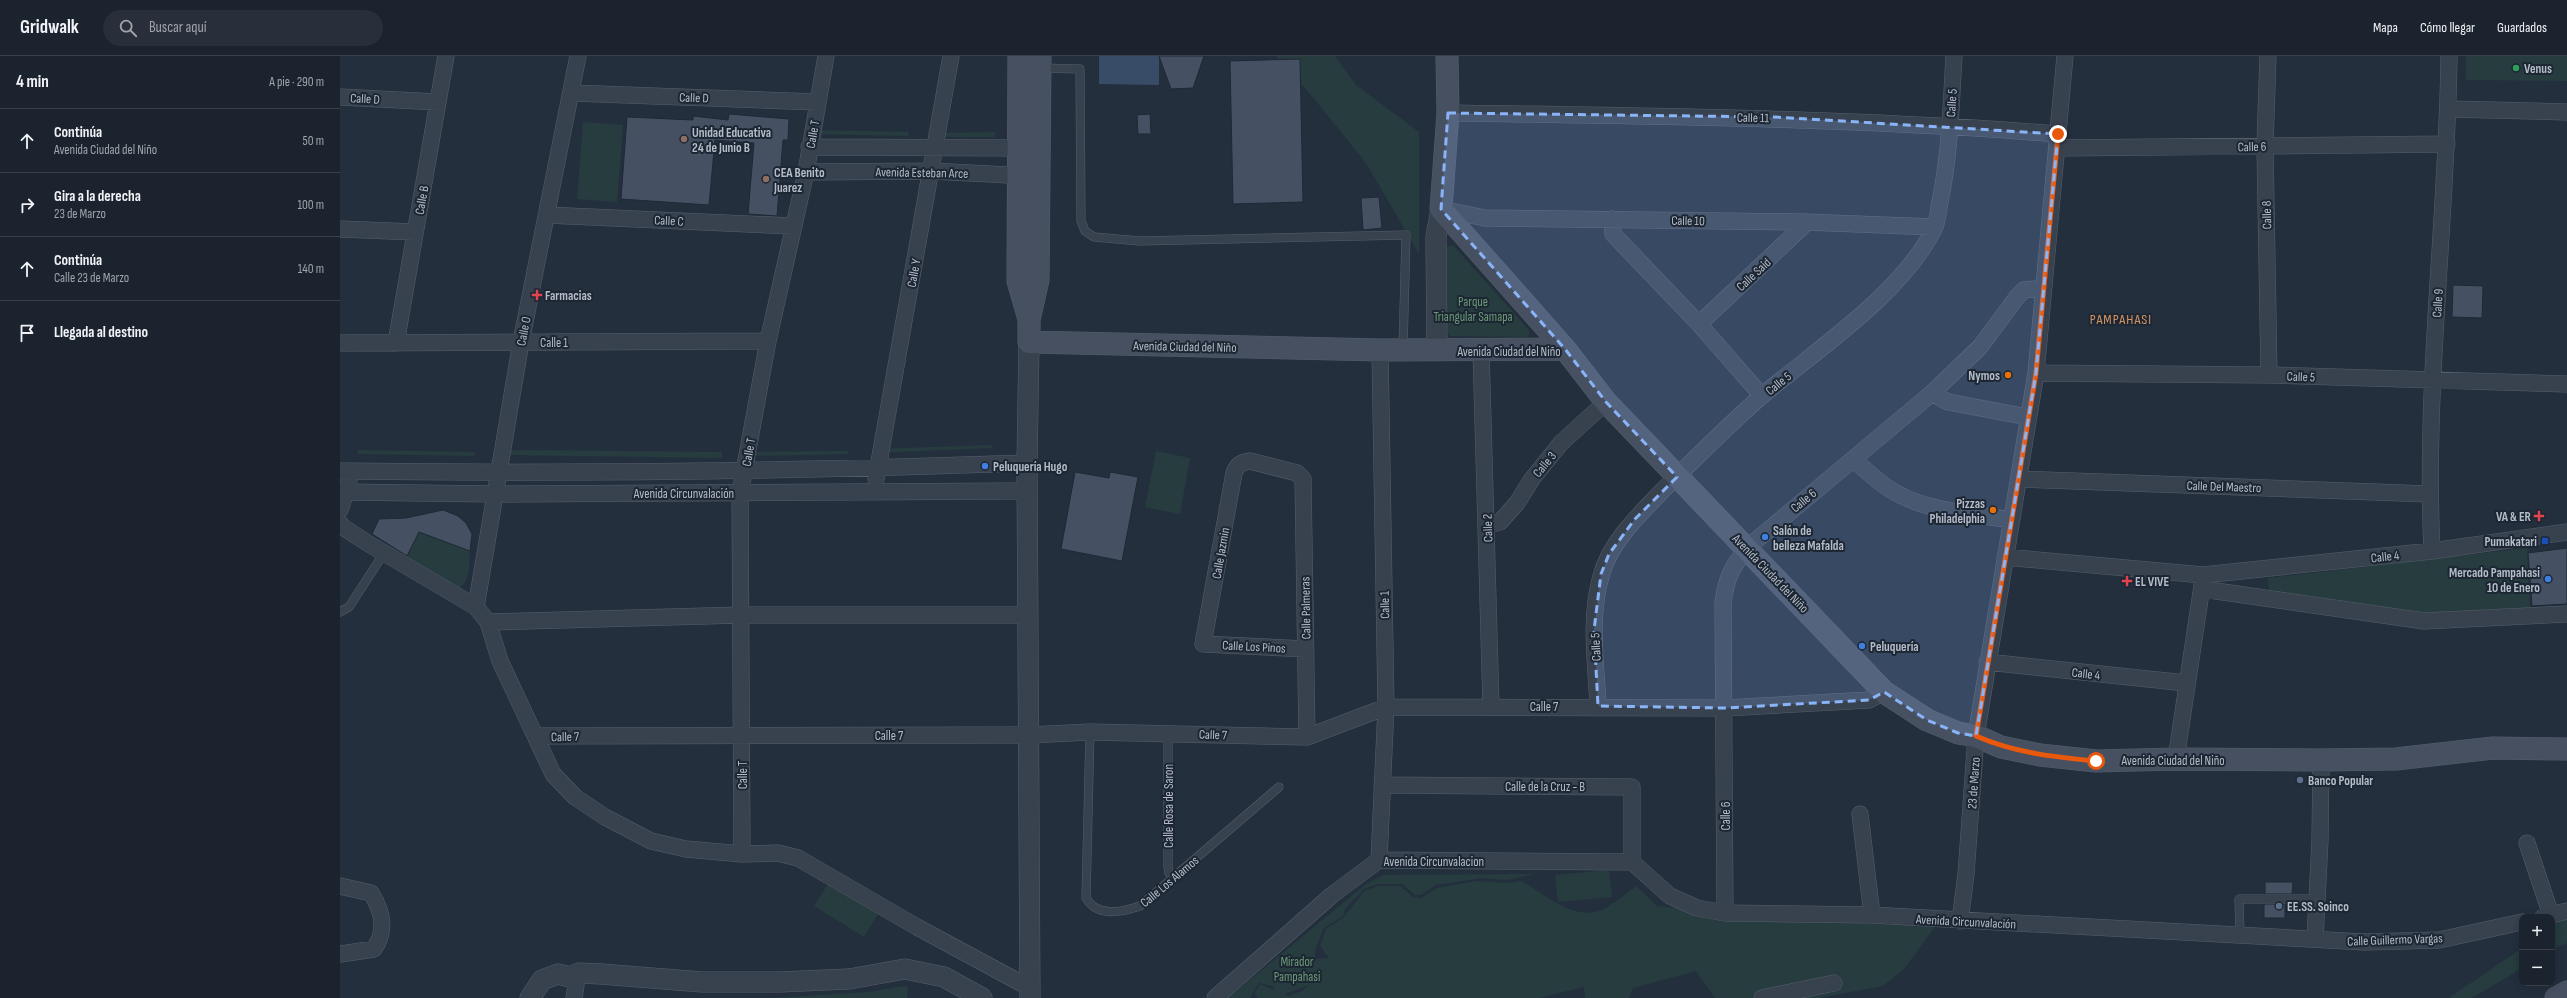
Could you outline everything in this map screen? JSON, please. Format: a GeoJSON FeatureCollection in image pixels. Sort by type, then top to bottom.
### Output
{"type":"FeatureCollection","features":[{"type":"Feature","properties":{"kind":"main road"},"geometry":{"type":"LineString","coordinates":[[1020,56],[1029,148],[1029,176],[1018,281],[1029,320],[1029,342]]}},
{"type":"Feature","properties":{"kind":"main road"},"geometry":{"type":"LineString","coordinates":[[1447,56],[1448,113],[1441,209],[1565,349]]}},
{"type":"Feature","properties":{"kind":"main road"},"geometry":{"type":"LineString","coordinates":[[1029,148],[1040,62]]}},
{"type":"Feature","properties":{"kind":"main road","name":"Avenida Ciudad del Niño"},"geometry":{"type":"LineString","coordinates":[[1029,342],[1380,350],[1565,349],[1606,402],[1884,692],[1926,720],[1958,733],[1976,736],[2001,747],[2040,755],[2096,761],[2176,759],[2321,760],[2396,758],[2493,748],[2567,749]]}},
{"type":"Feature","properties":{"kind":"main road"},"geometry":{"type":"LineString","coordinates":[[2556,998],[2567,992]]}},
{"type":"Feature","properties":{"kind":"street","name":"Calle B"},"geometry":{"type":"LineString","coordinates":[[396,343],[446,56]]}},
{"type":"Feature","properties":{"kind":"street","name":"Calle O"},"geometry":{"type":"LineString","coordinates":[[476,607],[521,342],[578,56]]}},
{"type":"Feature","properties":{"kind":"street","name":"Calle T"},"geometry":{"type":"LineString","coordinates":[[742,854],[740,493],[768,341],[806,172],[809,147],[826,56]]}},
{"type":"Feature","properties":{"kind":"street","name":"Calle Y"},"geometry":{"type":"LineString","coordinates":[[874,490],[951,56]]}},
{"type":"Feature","properties":{"kind":"street","name":"Calle 5"},"geometry":{"type":"LineString","coordinates":[[1598,706],[1594,630],[1601,574],[1609,554],[1635,519],[1762,396],[1885,293],[1924,245],[1935,227],[1942,190],[1950,125],[1954,56]]}},
{"type":"Feature","properties":{"kind":"street","name":"23 de Marzo"},"geometry":{"type":"LineString","coordinates":[[1960,921],[1966,874],[1976,736],[1987,662],[2036,373],[2065,56]]}},
{"type":"Feature","properties":{"kind":"street","name":"Calle 8"},"geometry":{"type":"LineString","coordinates":[[2268,56],[2265,146],[2269,375]]}},
{"type":"Feature","properties":{"kind":"street","name":"Calle 9"},"geometry":{"type":"LineString","coordinates":[[2432,551],[2429,494],[2432,379],[2449,110],[2450,56]]}},
{"type":"Feature","properties":{"kind":"street","name":"Calle D"},"geometry":{"type":"LineString","coordinates":[[571,93],[818,102]]}},
{"type":"Feature","properties":{"kind":"street","name":"Calle D"},"geometry":{"type":"LineString","coordinates":[[340,97],[438,102]]}},
{"type":"Feature","properties":{"kind":"street"},"geometry":{"type":"LineString","coordinates":[[2449,110],[2567,112]]}},
{"type":"Feature","properties":{"kind":"street","name":"Calle 11"},"geometry":{"type":"LineString","coordinates":[[1448,113],[1774,117],[1950,125],[2057,141]]}},
{"type":"Feature","properties":{"kind":"street","name":"Calle 6"},"geometry":{"type":"LineString","coordinates":[[2057,141],[2265,146],[2447,144]]}},
{"type":"Feature","properties":{"kind":"street","name":"Avenida Esteban Arce"},"geometry":{"type":"LineString","coordinates":[[809,147],[935,146],[1029,148]]}},
{"type":"Feature","properties":{"kind":"street","name":"Avenida Esteban Arce"},"geometry":{"type":"LineString","coordinates":[[806,172],[931,171],[1029,176]]}},
{"type":"Feature","properties":{"kind":"street"},"geometry":{"type":"LineString","coordinates":[[1437,350],[1436,237],[1441,209]]}},
{"type":"Feature","properties":{"kind":"street","name":"Calle 10"},"geometry":{"type":"LineString","coordinates":[[1441,209],[1485,218],[1804,222],[1935,227]]}},
{"type":"Feature","properties":{"kind":"street","name":"Calle C"},"geometry":{"type":"LineString","coordinates":[[546,215],[793,226]]}},
{"type":"Feature","properties":{"kind":"street"},"geometry":{"type":"LineString","coordinates":[[1612,219],[1613,234],[1699,324],[1762,396]]}},
{"type":"Feature","properties":{"kind":"street","name":"Calle Said"},"geometry":{"type":"LineString","coordinates":[[1699,324],[1802,227],[1804,222]]}},
{"type":"Feature","properties":{"kind":"street"},"geometry":{"type":"LineString","coordinates":[[340,229],[415,232]]}},
{"type":"Feature","properties":{"kind":"street","name":"Calle 6"},"geometry":{"type":"LineString","coordinates":[[1725,913],[1725,708],[1723,603],[1725,585],[1731,568],[1747,548],[1932,393],[1980,347],[2017,296],[2024,290],[2043,288]]}},
{"type":"Feature","properties":{"kind":"street","name":"Calle 1"},"geometry":{"type":"LineString","coordinates":[[340,343],[768,341]]}},
{"type":"Feature","properties":{"kind":"street"},"geometry":{"type":"LineString","coordinates":[[1029,342],[1027,490],[1030,735],[1030,993]]}},
{"type":"Feature","properties":{"kind":"street","name":"Calle 1"},"geometry":{"type":"LineString","coordinates":[[1379,860],[1386,707],[1380,350]]}},
{"type":"Feature","properties":{"kind":"street","name":"Calle 2"},"geometry":{"type":"LineString","coordinates":[[1481,350],[1491,706]]}},
{"type":"Feature","properties":{"kind":"street","name":"Calle 5"},"geometry":{"type":"LineString","coordinates":[[2036,373],[2269,375],[2567,384]]}},
{"type":"Feature","properties":{"kind":"street"},"geometry":{"type":"LineString","coordinates":[[1932,393],[1948,402],[2028,417]]}},
{"type":"Feature","properties":{"kind":"street","name":"Calle 3"},"geometry":{"type":"LineString","coordinates":[[1487,526],[1500,522],[1517,503],[1532,479],[1561,443],[1606,402]]}},
{"type":"Feature","properties":{"kind":"street"},"geometry":{"type":"LineString","coordinates":[[1852,459],[1886,487],[1912,500],[1934,507],[2011,520]]}},
{"type":"Feature","properties":{"kind":"street","name":"Calle Palmeras"},"geometry":{"type":"LineString","coordinates":[[1240,464],[1250,461],[1297,473],[1302,479],[1307,737]]}},
{"type":"Feature","properties":{"kind":"street","name":"Avenida Circunvalación"},"geometry":{"type":"LineString","coordinates":[[347,471],[499,473],[878,468],[1027,463]]}},
{"type":"Feature","properties":{"kind":"street","name":"Calle Jazmin"},"geometry":{"type":"LineString","coordinates":[[1203,644],[1234,473],[1240,464]]}},
{"type":"Feature","properties":{"kind":"street"},"geometry":{"type":"LineString","coordinates":[[340,510],[342,492],[347,471]]}},
{"type":"Feature","properties":{"kind":"street","name":"Calle Del Maestro"},"geometry":{"type":"LineString","coordinates":[[2019,479],[2429,494]]}},
{"type":"Feature","properties":{"kind":"street","name":"Avenida Circunvalación"},"geometry":{"type":"LineString","coordinates":[[342,492],[496,494],[1027,490]]}},
{"type":"Feature","properties":{"kind":"street"},"geometry":{"type":"LineString","coordinates":[[340,523],[343,527],[384,553],[476,607],[488,622],[500,661],[553,774],[575,797],[630,832],[651,841],[686,849],[742,854],[778,853],[798,858],[1030,993]]}},
{"type":"Feature","properties":{"kind":"street","name":"Calle 4"},"geometry":{"type":"LineString","coordinates":[[2005,557],[2203,582],[2567,532]]}},
{"type":"Feature","properties":{"kind":"street"},"geometry":{"type":"LineString","coordinates":[[2176,759],[2186,683],[2203,582],[2424,621],[2567,614]]}},
{"type":"Feature","properties":{"kind":"street"},"geometry":{"type":"LineString","coordinates":[[488,622],[741,615],[1029,615]]}},
{"type":"Feature","properties":{"kind":"street","name":"Calle Los Pinos"},"geometry":{"type":"LineString","coordinates":[[1203,644],[1306,649]]}},
{"type":"Feature","properties":{"kind":"street","name":"Calle 4"},"geometry":{"type":"LineString","coordinates":[[1987,662],[2186,683]]}},
{"type":"Feature","properties":{"kind":"street","name":"Calle 7"},"geometry":{"type":"LineString","coordinates":[[535,736],[1030,735],[1090,732],[1307,737],[1386,707],[1598,706],[1725,708],[1869,700],[1884,692]]}},
{"type":"Feature","properties":{"kind":"street"},"geometry":{"type":"LineString","coordinates":[[2315,939],[2318,899],[2321,760]]}},
{"type":"Feature","properties":{"kind":"street","name":"Calle de la Cruz - B"},"geometry":{"type":"LineString","coordinates":[[1382,785],[1632,787],[1632,862]]}},
{"type":"Feature","properties":{"kind":"street"},"geometry":{"type":"LineString","coordinates":[[1860,814],[1872,916]]}},
{"type":"Feature","properties":{"kind":"street"},"geometry":{"type":"LineString","coordinates":[[2527,843],[2546,914]]}},
{"type":"Feature","properties":{"kind":"street","name":"Avenida Circunvalacion"},"geometry":{"type":"LineString","coordinates":[[1215,998],[1332,895],[1379,860],[1632,862]]}},
{"type":"Feature","properties":{"kind":"street","name":"Avenida Circunvalación"},"geometry":{"type":"LineString","coordinates":[[1632,862],[1670,896],[1697,908],[1725,913],[1872,916],[2315,939]]}},
{"type":"Feature","properties":{"kind":"street"},"geometry":{"type":"LineString","coordinates":[[340,886],[371,893],[381,911],[383,925],[381,939],[374,949],[340,954]]}},
{"type":"Feature","properties":{"kind":"street"},"geometry":{"type":"LineString","coordinates":[[2555,914],[2567,911]]}},
{"type":"Feature","properties":{"kind":"street","name":"Calle Guillermo Vargas"},"geometry":{"type":"LineString","coordinates":[[2315,939],[2364,942],[2438,940],[2519,923]]}},
{"type":"Feature","properties":{"kind":"street"},"geometry":{"type":"LineString","coordinates":[[530,998],[542,980],[549,976],[558,974],[570,977],[579,973],[601,974],[702,982],[780,982],[849,979],[905,969],[944,977],[982,998]]}},
{"type":"Feature","properties":{"kind":"street"},"geometry":{"type":"LineString","coordinates":[[570,977],[576,985],[574,998]]}},
{"type":"Feature","properties":{"kind":"street"},"geometry":{"type":"LineString","coordinates":[[1762,998],[1834,983]]}},
{"type":"Feature","properties":{"kind":"lane"},"geometry":{"type":"LineString","coordinates":[[1040,62],[1080,69],[1081,221],[1085,231],[1094,237],[1140,241],[1406,235],[1403,350]]}},
{"type":"Feature","properties":{"kind":"lane"},"geometry":{"type":"LineString","coordinates":[[340,612],[348,606],[384,553]]}},
{"type":"Feature","properties":{"kind":"lane","name":"Calle Los Alamos"},"geometry":{"type":"LineString","coordinates":[[1090,732],[1086,898],[1091,905],[1102,911],[1120,912],[1140,906],[1279,787]]}},
{"type":"Feature","properties":{"kind":"lane","name":"Calle Rosa de Saron"},"geometry":{"type":"LineString","coordinates":[[1168,733],[1168,866],[1169,873],[1173,878]]}},
{"type":"Feature","properties":{"kind":"lane"},"geometry":{"type":"LineString","coordinates":[[2240,935],[2239,899],[2318,899]]}},
{"type":"Feature","properties":{"kind":"highlighted area"},"geometry":{"type":"Polygon","coordinates":[[[1448,113],[1774,117],[2058,134],[2036,373],[1976,736],[1958,733],[1927,720],[1884,692],[1869,700],[1725,708],[1598,706],[1594,630],[1601,574],[1609,554],[1635,519],[1677,477],[1606,402],[1565,349],[1441,209],[1448,113]]]}},
{"type":"Feature","properties":{"kind":"green space"},"geometry":{"type":"Polygon","coordinates":[[[1276,56],[1335,56],[1356,85],[1419,132],[1419,254],[1366,163],[1311,95],[1276,56]]]}},
{"type":"Feature","properties":{"kind":"green space","name":"Venus"},"geometry":{"type":"Polygon","coordinates":[[[2466,56],[2567,56],[2567,81],[2466,80],[2466,56]]]}},
{"type":"Feature","properties":{"kind":"green space"},"geometry":{"type":"Polygon","coordinates":[[[583,122],[623,125],[617,202],[577,199],[583,122]]]}},
{"type":"Feature","properties":{"kind":"green space"},"geometry":{"type":"Polygon","coordinates":[[[809,130],[909,132],[908,136],[809,134],[809,130]]]}},
{"type":"Feature","properties":{"kind":"green space"},"geometry":{"type":"Polygon","coordinates":[[[995,132],[995,137],[932,137],[932,133],[995,132]]]}},
{"type":"Feature","properties":{"kind":"green space","name":"Parque Triangular Samapa"},"geometry":{"type":"Polygon","coordinates":[[[1453,245],[1530,331],[1528,337],[1450,336],[1446,331],[1446,247],[1453,245]]]}},
{"type":"Feature","properties":{"kind":"green space"},"geometry":{"type":"Polygon","coordinates":[[[992,445],[993,448],[874,453],[874,449],[992,445]]]}},
{"type":"Feature","properties":{"kind":"green space"},"geometry":{"type":"Polygon","coordinates":[[[358,450],[475,452],[474,456],[358,454],[358,450]]]}},
{"type":"Feature","properties":{"kind":"green space"},"geometry":{"type":"Polygon","coordinates":[[[505,450],[722,452],[722,458],[506,455],[505,450]]]}},
{"type":"Feature","properties":{"kind":"green space"},"geometry":{"type":"Polygon","coordinates":[[[848,451],[848,454],[743,456],[743,452],[848,451]]]}},
{"type":"Feature","properties":{"kind":"green space"},"geometry":{"type":"Polygon","coordinates":[[[1156,451],[1190,458],[1180,514],[1145,507],[1156,451]]]}},
{"type":"Feature","properties":{"kind":"green space"},"geometry":{"type":"Polygon","coordinates":[[[419,532],[470,551],[467,578],[462,586],[457,589],[407,557],[419,532]]]}},
{"type":"Feature","properties":{"kind":"green space"},"geometry":{"type":"Polygon","coordinates":[[[2527,548],[2530,609],[2416,614],[2269,593],[2268,578],[2527,548]]]}},
{"type":"Feature","properties":{"kind":"green space"},"geometry":{"type":"Polygon","coordinates":[[[1609,870],[1612,897],[1558,902],[1555,875],[1609,870]]]}},
{"type":"Feature","properties":{"kind":"green space","name":"Mirador Pampahasi"},"geometry":{"type":"Polygon","coordinates":[[[1535,874],[1507,880],[1483,878],[1436,885],[1421,895],[1415,895],[1402,884],[1377,884],[1364,889],[1345,909],[1343,916],[1324,928],[1315,950],[1315,959],[1329,958],[1320,946],[1326,929],[1344,917],[1364,891],[1379,886],[1400,886],[1413,897],[1421,898],[1437,888],[1476,881],[1508,883],[1522,881],[1562,906],[1584,912],[1595,912],[1614,903],[1636,886],[1657,906],[1781,919],[1935,927],[1904,969],[1883,986],[1819,998],[1715,998],[1696,971],[1633,988],[1629,998],[1585,998],[1584,987],[1539,998],[1258,998],[1254,994],[1260,984],[1276,991],[1273,986],[1259,983],[1250,998],[1228,998],[1366,884],[1384,875],[1535,874]],[[1309,985],[1285,994],[1288,996],[1302,991],[1309,985]]]}},
{"type":"Feature","properties":{"kind":"green space"},"geometry":{"type":"Polygon","coordinates":[[[828,884],[878,914],[864,937],[814,906],[828,884]]]}},
{"type":"Feature","properties":{"kind":"green space"},"geometry":{"type":"Polygon","coordinates":[[[2567,919],[2567,943],[2555,949],[2555,922],[2567,919]]]}},
{"type":"Feature","properties":{"kind":"green space"},"geometry":{"type":"Polygon","coordinates":[[[2519,950],[2519,970],[2472,998],[2449,998],[2519,950]]]}},
{"type":"Feature","properties":{"kind":"green space"},"geometry":{"type":"Polygon","coordinates":[[[903,986],[908,987],[907,998],[772,998],[868,992],[903,986]]]}},
{"type":"Feature","properties":{"kind":"water"},"geometry":{"type":"Polygon","coordinates":[[[1099,56],[1159,56],[1159,85],[1099,84],[1099,56]]]}},
{"type":"Feature","properties":{"kind":"building"},"geometry":{"type":"Polygon","coordinates":[[[1159,56],[1204,56],[1193,88],[1171,89],[1159,56]]]}},
{"type":"Feature","properties":{"kind":"building"},"geometry":{"type":"Polygon","coordinates":[[[1300,59],[1303,202],[1233,204],[1230,61],[1300,59]]]}},
{"type":"Feature","properties":{"kind":"building"},"geometry":{"type":"Polygon","coordinates":[[[729,114],[789,119],[788,140],[783,140],[777,216],[748,214],[754,143],[715,140],[709,205],[621,199],[627,117],[693,120],[693,116],[728,120],[729,114]]]}},
{"type":"Feature","properties":{"kind":"building"},"geometry":{"type":"Polygon","coordinates":[[[1150,114],[1151,134],[1138,134],[1137,115],[1150,114]]]}},
{"type":"Feature","properties":{"kind":"building"},"geometry":{"type":"Polygon","coordinates":[[[1379,197],[1382,228],[1363,230],[1361,198],[1379,197]]]}},
{"type":"Feature","properties":{"kind":"building"},"geometry":{"type":"Polygon","coordinates":[[[2453,285],[2483,286],[2482,318],[2452,317],[2453,285]]]}},
{"type":"Feature","properties":{"kind":"building"},"geometry":{"type":"Polygon","coordinates":[[[1075,472],[1109,478],[1110,472],[1138,477],[1122,561],[1061,549],[1075,472]]]}},
{"type":"Feature","properties":{"kind":"building"},"geometry":{"type":"Polygon","coordinates":[[[443,510],[458,516],[466,523],[472,534],[470,551],[419,532],[407,556],[372,534],[379,519],[406,518],[443,510]]]}},
{"type":"Feature","properties":{"kind":"building","name":"Mercado Pampahasi 10 de Enero"},"geometry":{"type":"Polygon","coordinates":[[[2567,548],[2567,604],[2532,606],[2528,553],[2567,548]]]}},
{"type":"Feature","properties":{"kind":"building"},"geometry":{"type":"Polygon","coordinates":[[[2265,882],[2293,882],[2292,894],[2265,894],[2265,882]]]}},
{"type":"Feature","properties":{"kind":"building"},"geometry":{"type":"Polygon","coordinates":[[[2264,904],[2285,904],[2285,918],[2264,918],[2264,904]]]}},
{"type":"Feature","properties":{"kind":"place","name":"Venus"},"geometry":{"type":"Point","coordinates":[2516,68]}},
{"type":"Feature","properties":{"kind":"place","name":"Unidad Educativa 24 de Junio B"},"geometry":{"type":"Point","coordinates":[684,139]}},
{"type":"Feature","properties":{"kind":"place","name":"CEA Benito Juarez"},"geometry":{"type":"Point","coordinates":[766,179]}},
{"type":"Feature","properties":{"kind":"place","name":"Farmacias"},"geometry":{"type":"Point","coordinates":[537,295]}},
{"type":"Feature","properties":{"kind":"place","name":"Nymos"},"geometry":{"type":"Point","coordinates":[2008,375]}},
{"type":"Feature","properties":{"kind":"place","name":"Peluquería Hugo"},"geometry":{"type":"Point","coordinates":[985,466]}},
{"type":"Feature","properties":{"kind":"place","name":"Pizzas Philadelphia"},"geometry":{"type":"Point","coordinates":[1993,510]}},
{"type":"Feature","properties":{"kind":"place","name":"VA & ER"},"geometry":{"type":"Point","coordinates":[2539,516]}},
{"type":"Feature","properties":{"kind":"place","name":"Salón de belleza Mafalda"},"geometry":{"type":"Point","coordinates":[1765,537]}},
{"type":"Feature","properties":{"kind":"place","name":"Pumakatari"},"geometry":{"type":"Point","coordinates":[2545,541]}},
{"type":"Feature","properties":{"kind":"place","name":"Mercado Pampahasi 10 de Enero"},"geometry":{"type":"Point","coordinates":[2548,579]}},
{"type":"Feature","properties":{"kind":"place","name":"EL VIVE"},"geometry":{"type":"Point","coordinates":[2127,581]}},
{"type":"Feature","properties":{"kind":"place","name":"Peluquería"},"geometry":{"type":"Point","coordinates":[1862,646]}},
{"type":"Feature","properties":{"kind":"place","name":"Banco Popular"},"geometry":{"type":"Point","coordinates":[2300,780]}},
{"type":"Feature","properties":{"kind":"place","name":"EE.SS. Soinco"},"geometry":{"type":"Point","coordinates":[2279,906]}},
{"type":"Feature","properties":{"kind":"district","name":"PAMPAHASI"},"geometry":{"type":"Point","coordinates":[2121,319]}},
{"type":"Feature","properties":{"kind":"route"},"geometry":{"type":"LineString","coordinates":[[2058,134],[2036,373],[1987,662],[1976,736],[2001,747],[2040,755],[2096,761]]}}]}
